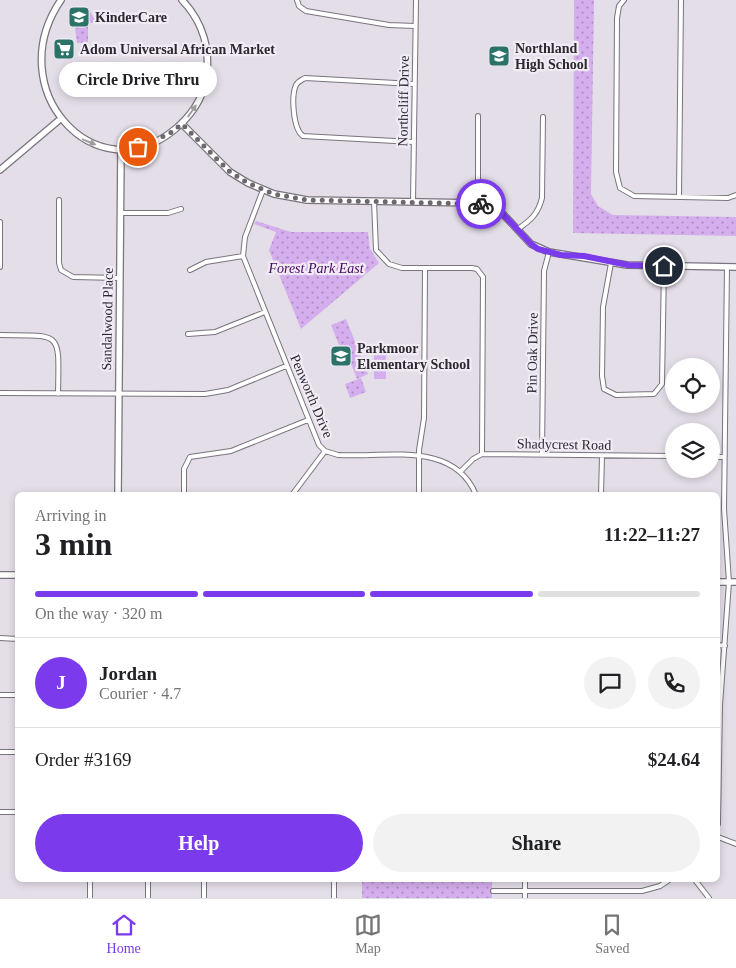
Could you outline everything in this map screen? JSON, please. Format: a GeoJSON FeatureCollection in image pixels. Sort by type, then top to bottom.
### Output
{"type":"FeatureCollection","features":[{"type":"Feature","properties":{"kind":"street"},"geometry":{"type":"LineString","coordinates":[[36,51],[42,28],[61,0]]}},
{"type":"Feature","properties":{"kind":"street"},"geometry":{"type":"LineString","coordinates":[[35,60],[37,82],[45,103],[58,121],[68,130],[87,141],[107,147],[121,149],[152,143],[182,124],[200,99],[205,85],[208,62],[206,43],[198,21],[182,0]]}},
{"type":"Feature","properties":{"kind":"street"},"geometry":{"type":"LineString","coordinates":[[297,0],[299,6],[306,10],[390,25],[416,26]]}},
{"type":"Feature","properties":{"kind":"street","name":"Northcliff Drive"},"geometry":{"type":"LineString","coordinates":[[413,202],[416,0]]}},
{"type":"Feature","properties":{"kind":"street"},"geometry":{"type":"LineString","coordinates":[[679,197],[681,0]]}},
{"type":"Feature","properties":{"kind":"street"},"geometry":{"type":"LineString","coordinates":[[623,1],[617,11],[616,172],[620,188],[634,196],[728,198],[736,195]]}},
{"type":"Feature","properties":{"kind":"street"},"geometry":{"type":"LineString","coordinates":[[414,84],[311,77],[300,80],[295,91],[295,124],[298,132],[308,137],[414,142]]}},
{"type":"Feature","properties":{"kind":"street"},"geometry":{"type":"LineString","coordinates":[[478,116],[478,203]]}},
{"type":"Feature","properties":{"kind":"street"},"geometry":{"type":"LineString","coordinates":[[518,229],[539,210],[542,198],[543,118]]}},
{"type":"Feature","properties":{"kind":"street"},"geometry":{"type":"LineString","coordinates":[[0,170],[58,121]]}},
{"type":"Feature","properties":{"kind":"street"},"geometry":{"type":"LineString","coordinates":[[182,124],[226,169],[263,190],[307,200],[478,203],[495,208],[531,244],[549,252],[611,263],[736,267]]}},
{"type":"Feature","properties":{"kind":"street","name":"Sandalwood Place"},"geometry":{"type":"LineString","coordinates":[[118,492],[121,149]]}},
{"type":"Feature","properties":{"kind":"street"},"geometry":{"type":"LineString","coordinates":[[190,270],[206,262],[243,256],[245,237],[263,190]]}},
{"type":"Feature","properties":{"kind":"street"},"geometry":{"type":"LineString","coordinates":[[59,200],[59,263],[61,270],[73,278],[120,278]]}},
{"type":"Feature","properties":{"kind":"street"},"geometry":{"type":"LineString","coordinates":[[374,201],[374,240],[381,258],[395,267],[477,269],[483,277],[482,454],[473,459],[461,471]]}},
{"type":"Feature","properties":{"kind":"street"},"geometry":{"type":"LineString","coordinates":[[121,213],[168,213],[181,209]]}},
{"type":"Feature","properties":{"kind":"street"},"geometry":{"type":"LineString","coordinates":[[0,222],[0,267]]}},
{"type":"Feature","properties":{"kind":"street","name":"Pin Oak Drive"},"geometry":{"type":"LineString","coordinates":[[542,454],[544,271],[549,252]]}},
{"type":"Feature","properties":{"kind":"street","name":"Penworth Drive"},"geometry":{"type":"LineString","coordinates":[[243,256],[316,440],[325,451],[343,456],[419,456],[440,459],[461,471],[470,482],[475,492]]}},
{"type":"Feature","properties":{"kind":"street"},"geometry":{"type":"LineString","coordinates":[[611,263],[603,307],[602,376],[604,389],[616,395],[648,396],[657,393],[662,377],[664,266]]}},
{"type":"Feature","properties":{"kind":"street"},"geometry":{"type":"LineString","coordinates":[[720,706],[729,582],[729,555],[724,514],[727,267]]}},
{"type":"Feature","properties":{"kind":"street"},"geometry":{"type":"LineString","coordinates":[[419,492],[419,456],[424,418],[425,268]]}},
{"type":"Feature","properties":{"kind":"street"},"geometry":{"type":"LineString","coordinates":[[188,334],[215,332],[264,312]]}},
{"type":"Feature","properties":{"kind":"street"},"geometry":{"type":"LineString","coordinates":[[0,335],[43,335],[50,337],[56,342],[58,351],[58,394]]}},
{"type":"Feature","properties":{"kind":"street"},"geometry":{"type":"LineString","coordinates":[[0,393],[195,395],[215,393],[286,366]]}},
{"type":"Feature","properties":{"kind":"street"},"geometry":{"type":"LineString","coordinates":[[184,492],[184,469],[190,457],[231,451],[308,420]]}},
{"type":"Feature","properties":{"kind":"street"},"geometry":{"type":"LineString","coordinates":[[294,492],[325,451]]}},
{"type":"Feature","properties":{"kind":"street","name":"Shadycrest Road"},"geometry":{"type":"LineString","coordinates":[[482,454],[665,456]]}},
{"type":"Feature","properties":{"kind":"street"},"geometry":{"type":"LineString","coordinates":[[601,492],[602,456]]}},
{"type":"Feature","properties":{"kind":"street"},"geometry":{"type":"LineString","coordinates":[[720,515],[724,514]]}},
{"type":"Feature","properties":{"kind":"street"},"geometry":{"type":"LineString","coordinates":[[0,575],[15,575]]}},
{"type":"Feature","properties":{"kind":"street"},"geometry":{"type":"LineString","coordinates":[[720,582],[736,582]]}},
{"type":"Feature","properties":{"kind":"street"},"geometry":{"type":"LineString","coordinates":[[0,638],[15,638]]}},
{"type":"Feature","properties":{"kind":"street"},"geometry":{"type":"LineString","coordinates":[[720,645],[725,646]]}},
{"type":"Feature","properties":{"kind":"street"},"geometry":{"type":"LineString","coordinates":[[0,695],[15,695]]}},
{"type":"Feature","properties":{"kind":"street"},"geometry":{"type":"LineString","coordinates":[[0,752],[15,752]]}},
{"type":"Feature","properties":{"kind":"street"},"geometry":{"type":"LineString","coordinates":[[0,812],[15,812]]}},
{"type":"Feature","properties":{"kind":"street"},"geometry":{"type":"LineString","coordinates":[[720,838],[736,844]]}},
{"type":"Feature","properties":{"kind":"street"},"geometry":{"type":"LineString","coordinates":[[90,882],[90,898]]}},
{"type":"Feature","properties":{"kind":"street"},"geometry":{"type":"LineString","coordinates":[[148,882],[148,898]]}},
{"type":"Feature","properties":{"kind":"street"},"geometry":{"type":"LineString","coordinates":[[204,882],[204,898]]}},
{"type":"Feature","properties":{"kind":"street"},"geometry":{"type":"LineString","coordinates":[[334,882],[334,898]]}},
{"type":"Feature","properties":{"kind":"street"},"geometry":{"type":"LineString","coordinates":[[525,882],[525,898]]}},
{"type":"Feature","properties":{"kind":"street"},"geometry":{"type":"LineString","coordinates":[[493,891],[642,891],[660,886],[666,882]]}},
{"type":"Feature","properties":{"kind":"street"},"geometry":{"type":"LineString","coordinates":[[697,882],[709,898]]}},
{"type":"Feature","properties":{"kind":"street"},"geometry":{"type":"LineString","coordinates":[[642,891],[644,898]]}},
{"type":"Feature","properties":{"kind":"street"},"geometry":{"type":"LineString","coordinates":[[584,892],[584,898]]}},
{"type":"Feature","properties":{"kind":"green space"},"geometry":{"type":"Polygon","coordinates":[[[574,0],[594,0],[591,194],[598,206],[613,215],[736,217],[736,236],[573,233],[574,0]]]}},
{"type":"Feature","properties":{"kind":"green space"},"geometry":{"type":"Polygon","coordinates":[[[88,8],[96,22],[88,23],[88,43],[77,43],[75,28],[88,15],[84,11],[88,8]]]}},
{"type":"Feature","properties":{"kind":"green space","name":"Forest Park East"},"geometry":{"type":"Polygon","coordinates":[[[256,221],[291,232],[368,232],[370,249],[379,263],[301,329],[269,250],[276,232],[254,224],[256,221]]]}},
{"type":"Feature","properties":{"kind":"green space"},"geometry":{"type":"Polygon","coordinates":[[[346,319],[368,374],[357,379],[346,351],[339,345],[331,325],[346,319]]]}},
{"type":"Feature","properties":{"kind":"green space"},"geometry":{"type":"Polygon","coordinates":[[[374,352],[386,352],[386,379],[374,379],[374,352]]]}},
{"type":"Feature","properties":{"kind":"green space"},"geometry":{"type":"Polygon","coordinates":[[[361,378],[366,392],[350,398],[345,384],[361,378]]]}},
{"type":"Feature","properties":{"kind":"green space"},"geometry":{"type":"Polygon","coordinates":[[[362,882],[492,882],[492,898],[362,898],[362,882]]]}},
{"type":"Feature","properties":{"kind":"way so far"},"geometry":{"type":"LineString","coordinates":[[138,147],[152,143],[182,124],[230,172],[248,183],[274,194],[307,200],[481,204]]}},
{"type":"Feature","properties":{"kind":"place","name":"KinderCare"},"geometry":{"type":"Point","coordinates":[79,17]}},
{"type":"Feature","properties":{"kind":"place","name":"Adom Universal African Market"},"geometry":{"type":"Point","coordinates":[64,49]}},
{"type":"Feature","properties":{"kind":"place","name":"Northland High School"},"geometry":{"type":"Point","coordinates":[499,56]}},
{"type":"Feature","properties":{"kind":"place","name":"Circle Drive Thru"},"geometry":{"type":"Point","coordinates":[138,147]}},
{"type":"Feature","properties":{"kind":"place","name":"Parkmoor Elementary School"},"geometry":{"type":"Point","coordinates":[341,356]}},
{"type":"Feature","properties":{"kind":"route"},"geometry":{"type":"LineString","coordinates":[[481,204],[501,212],[538,249],[561,255],[584,256],[611,263],[664,266]]}}]}
